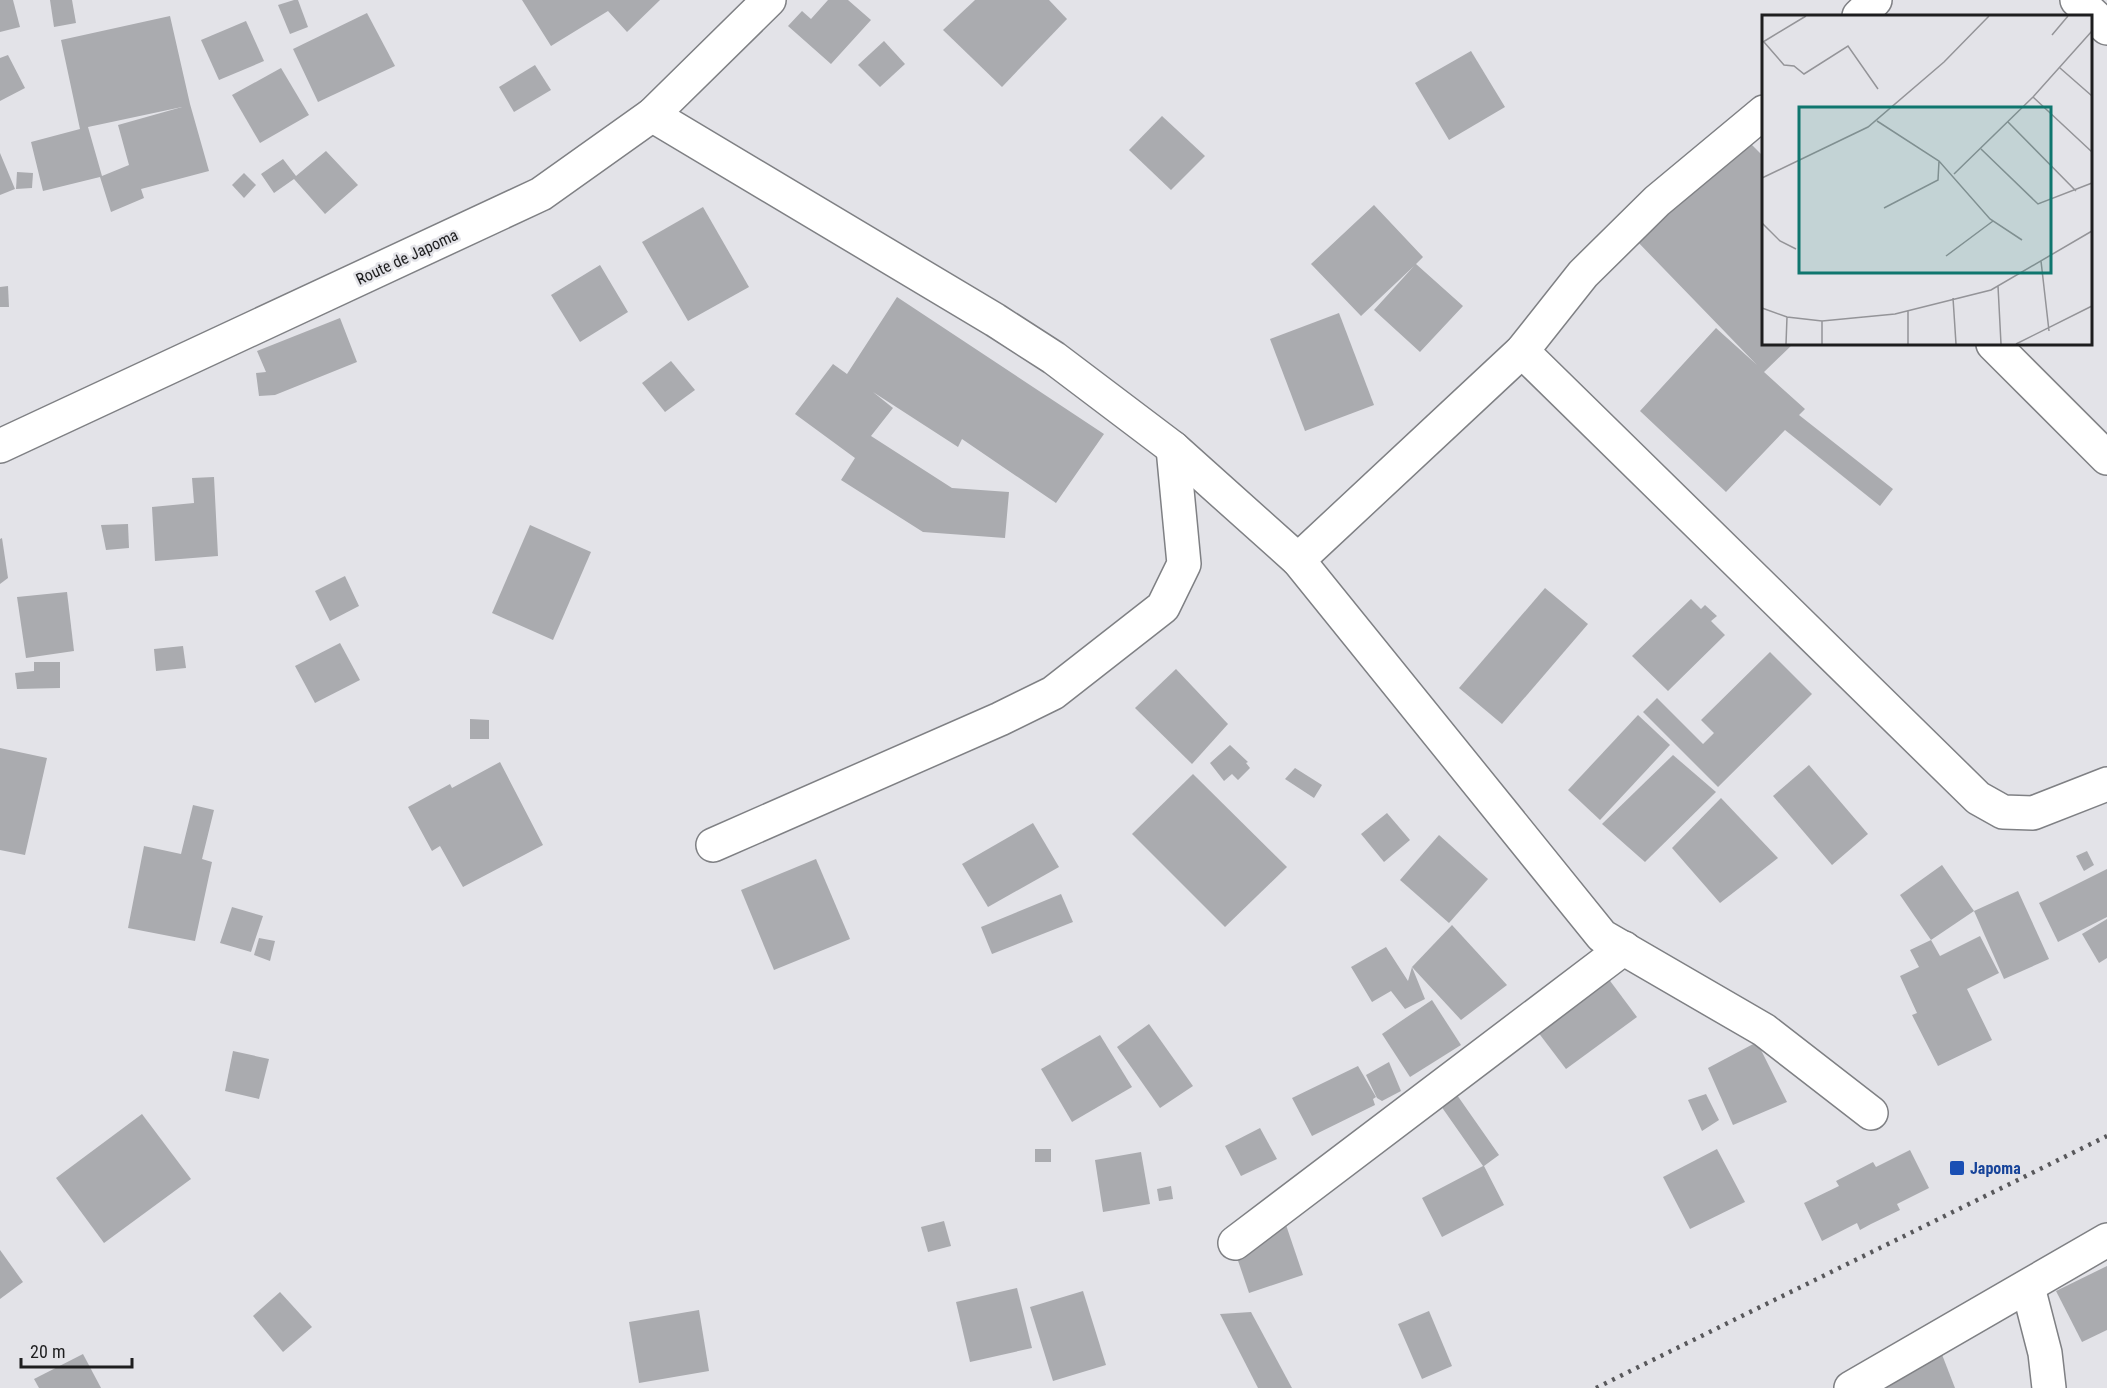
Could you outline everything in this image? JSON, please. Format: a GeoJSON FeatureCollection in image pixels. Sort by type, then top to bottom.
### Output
{"type":"FeatureCollection","features":[{"type":"Feature","properties":{"kind":"street","name":"Route de Japoma"},"geometry":{"type":"LineString","coordinates":[[0,446],[541,194],[652,115],[769,0]]}},
{"type":"Feature","properties":{"kind":"street"},"geometry":{"type":"LineString","coordinates":[[1860,15],[1875,0]]}},
{"type":"Feature","properties":{"kind":"street"},"geometry":{"type":"LineString","coordinates":[[2077,0],[2107,28]]}},
{"type":"Feature","properties":{"kind":"street"},"geometry":{"type":"LineString","coordinates":[[652,115],[995,320],[1054,358],[1173,448],[1298,560],[1602,936],[1764,1030],[1871,1113]]}},
{"type":"Feature","properties":{"kind":"street"},"geometry":{"type":"LineString","coordinates":[[1298,560],[1522,351],[1583,274],[1657,201],[1760,121]]}},
{"type":"Feature","properties":{"kind":"street"},"geometry":{"type":"LineString","coordinates":[[1994,345],[2107,458]]}},
{"type":"Feature","properties":{"kind":"street"},"geometry":{"type":"LineString","coordinates":[[1522,351],[1978,798],[2003,812],[2033,813],[2107,784]]}},
{"type":"Feature","properties":{"kind":"street"},"geometry":{"type":"LineString","coordinates":[[713,845],[1000,720],[1053,693],[1163,607],[1184,564],[1173,448]]}},
{"type":"Feature","properties":{"kind":"street"},"geometry":{"type":"LineString","coordinates":[[1235,1243],[1624,948]]}},
{"type":"Feature","properties":{"kind":"street"},"geometry":{"type":"LineString","coordinates":[[1851,1388],[2107,1240]]}},
{"type":"Feature","properties":{"kind":"street"},"geometry":{"type":"LineString","coordinates":[[2028,1287],[2045,1353],[2049,1388]]}},
{"type":"Feature","properties":{"kind":"building"},"geometry":{"type":"Polygon","coordinates":[[[0,0],[13,0],[20,27],[0,32],[0,0]]]}},
{"type":"Feature","properties":{"kind":"building"},"geometry":{"type":"Polygon","coordinates":[[[50,0],[72,0],[76,23],[54,27],[50,0]]]}},
{"type":"Feature","properties":{"kind":"building"},"geometry":{"type":"Polygon","coordinates":[[[298,0],[308,27],[290,34],[278,5],[298,0]]]}},
{"type":"Feature","properties":{"kind":"building"},"geometry":{"type":"Polygon","coordinates":[[[522,0],[660,0],[627,32],[608,11],[551,46],[522,0]]]}},
{"type":"Feature","properties":{"kind":"building"},"geometry":{"type":"Polygon","coordinates":[[[828,0],[848,0],[871,20],[831,64],[788,26],[802,11],[811,19],[828,0]]]}},
{"type":"Feature","properties":{"kind":"building"},"geometry":{"type":"Polygon","coordinates":[[[975,0],[1049,0],[1067,19],[1002,87],[943,30],[975,0]]]}},
{"type":"Feature","properties":{"kind":"building"},"geometry":{"type":"Polygon","coordinates":[[[367,13],[395,66],[318,102],[293,49],[367,13]]]}},
{"type":"Feature","properties":{"kind":"building"},"geometry":{"type":"Polygon","coordinates":[[[170,16],[190,104],[209,171],[141,189],[144,198],[111,212],[100,177],[43,191],[31,142],[80,129],[61,40],[170,16]],[[182,107],[88,127],[102,176],[129,165],[118,125],[182,107]]]}},
{"type":"Feature","properties":{"kind":"building"},"geometry":{"type":"Polygon","coordinates":[[[246,21],[264,61],[219,80],[201,40],[246,21]]]}},
{"type":"Feature","properties":{"kind":"building"},"geometry":{"type":"Polygon","coordinates":[[[884,41],[905,64],[880,87],[858,65],[884,41]]]}},
{"type":"Feature","properties":{"kind":"building"},"geometry":{"type":"Polygon","coordinates":[[[1471,51],[1505,107],[1449,140],[1415,83],[1471,51]]]}},
{"type":"Feature","properties":{"kind":"building"},"geometry":{"type":"Polygon","coordinates":[[[8,55],[25,88],[0,101],[0,58],[8,55]]]}},
{"type":"Feature","properties":{"kind":"building"},"geometry":{"type":"Polygon","coordinates":[[[535,65],[551,90],[514,112],[499,87],[535,65]]]}},
{"type":"Feature","properties":{"kind":"building"},"geometry":{"type":"Polygon","coordinates":[[[281,68],[309,115],[260,143],[232,95],[281,68]]]}},
{"type":"Feature","properties":{"kind":"building"},"geometry":{"type":"Polygon","coordinates":[[[1162,116],[1205,156],[1171,190],[1129,150],[1162,116]]]}},
{"type":"Feature","properties":{"kind":"building"},"geometry":{"type":"Polygon","coordinates":[[[1741,134],[1762,155],[1762,345],[1792,345],[1764,372],[1805,409],[1799,415],[1893,489],[1880,506],[1785,430],[1726,492],[1640,411],[1716,328],[1757,365],[1634,238],[1741,134]]]}},
{"type":"Feature","properties":{"kind":"building"},"geometry":{"type":"Polygon","coordinates":[[[326,151],[358,185],[325,214],[294,179],[274,193],[261,174],[283,159],[296,176],[326,151]]]}},
{"type":"Feature","properties":{"kind":"building"},"geometry":{"type":"Polygon","coordinates":[[[0,153],[15,189],[0,195],[0,153]]]}},
{"type":"Feature","properties":{"kind":"building"},"geometry":{"type":"Polygon","coordinates":[[[17,172],[33,173],[32,188],[16,189],[17,172]]]}},
{"type":"Feature","properties":{"kind":"building"},"geometry":{"type":"Polygon","coordinates":[[[244,173],[256,185],[244,198],[232,185],[244,173]]]}},
{"type":"Feature","properties":{"kind":"building"},"geometry":{"type":"Polygon","coordinates":[[[1374,205],[1423,257],[1416,264],[1463,306],[1420,352],[1374,310],[1414,266],[1361,316],[1311,264],[1374,205]]]}},
{"type":"Feature","properties":{"kind":"building"},"geometry":{"type":"Polygon","coordinates":[[[703,207],[749,287],[688,321],[642,242],[703,207]]]}},
{"type":"Feature","properties":{"kind":"building"},"geometry":{"type":"Polygon","coordinates":[[[600,265],[628,312],[580,342],[551,295],[600,265]]]}},
{"type":"Feature","properties":{"kind":"building"},"geometry":{"type":"Polygon","coordinates":[[[8,286],[9,307],[0,307],[0,287],[8,286]]]}},
{"type":"Feature","properties":{"kind":"building"},"geometry":{"type":"Polygon","coordinates":[[[897,297],[1104,434],[1056,503],[962,439],[958,447],[873,392],[893,408],[871,436],[952,488],[1009,492],[1005,538],[923,532],[841,480],[855,458],[795,414],[833,364],[847,374],[897,297]]]}},
{"type":"Feature","properties":{"kind":"building"},"geometry":{"type":"Polygon","coordinates":[[[1339,313],[1374,405],[1305,431],[1270,339],[1339,313]]]}},
{"type":"Feature","properties":{"kind":"building"},"geometry":{"type":"Polygon","coordinates":[[[340,318],[357,362],[275,395],[259,396],[256,373],[266,372],[257,351],[340,318]]]}},
{"type":"Feature","properties":{"kind":"building"},"geometry":{"type":"Polygon","coordinates":[[[671,361],[695,390],[665,412],[642,383],[671,361]]]}},
{"type":"Feature","properties":{"kind":"building"},"geometry":{"type":"Polygon","coordinates":[[[214,477],[218,556],[155,561],[152,507],[194,503],[192,478],[214,477]]]}},
{"type":"Feature","properties":{"kind":"building"},"geometry":{"type":"Polygon","coordinates":[[[128,524],[129,548],[106,550],[101,525],[128,524]]]}},
{"type":"Feature","properties":{"kind":"building"},"geometry":{"type":"Polygon","coordinates":[[[530,525],[591,552],[553,640],[492,613],[530,525]]]}},
{"type":"Feature","properties":{"kind":"building"},"geometry":{"type":"Polygon","coordinates":[[[2,538],[8,578],[0,584],[0,539],[2,538]]]}},
{"type":"Feature","properties":{"kind":"building"},"geometry":{"type":"Polygon","coordinates":[[[345,576],[359,606],[330,621],[315,591],[345,576]]]}},
{"type":"Feature","properties":{"kind":"building"},"geometry":{"type":"Polygon","coordinates":[[[1545,588],[1588,624],[1502,724],[1459,688],[1545,588]]]}},
{"type":"Feature","properties":{"kind":"building"},"geometry":{"type":"Polygon","coordinates":[[[67,592],[74,651],[26,658],[17,597],[67,592]]]}},
{"type":"Feature","properties":{"kind":"building"},"geometry":{"type":"Polygon","coordinates":[[[1691,599],[1701,609],[1705,605],[1717,616],[1711,621],[1725,635],[1668,691],[1632,656],[1691,599]]]}},
{"type":"Feature","properties":{"kind":"building"},"geometry":{"type":"Polygon","coordinates":[[[340,643],[360,680],[315,703],[295,666],[340,643]]]}},
{"type":"Feature","properties":{"kind":"building"},"geometry":{"type":"Polygon","coordinates":[[[183,646],[186,668],[156,671],[154,649],[183,646]]]}},
{"type":"Feature","properties":{"kind":"building"},"geometry":{"type":"Polygon","coordinates":[[[1770,652],[1812,694],[1718,787],[1643,712],[1657,698],[1703,744],[1714,733],[1701,720],[1770,652]]]}},
{"type":"Feature","properties":{"kind":"building"},"geometry":{"type":"Polygon","coordinates":[[[34,662],[60,662],[60,688],[17,689],[15,673],[34,671],[34,662]]]}},
{"type":"Feature","properties":{"kind":"building"},"geometry":{"type":"Polygon","coordinates":[[[1176,669],[1228,724],[1192,764],[1135,708],[1176,669]]]}},
{"type":"Feature","properties":{"kind":"building"},"geometry":{"type":"Polygon","coordinates":[[[1638,715],[1670,745],[1600,820],[1568,790],[1638,715]]]}},
{"type":"Feature","properties":{"kind":"building"},"geometry":{"type":"Polygon","coordinates":[[[470,719],[489,720],[489,739],[470,739],[470,719]]]}},
{"type":"Feature","properties":{"kind":"building"},"geometry":{"type":"Polygon","coordinates":[[[1230,745],[1248,762],[1246,763],[1250,768],[1238,780],[1232,774],[1224,781],[1210,763],[1230,745]]]}},
{"type":"Feature","properties":{"kind":"building"},"geometry":{"type":"Polygon","coordinates":[[[0,748],[47,758],[25,855],[0,850],[0,748]]]}},
{"type":"Feature","properties":{"kind":"building"},"geometry":{"type":"Polygon","coordinates":[[[1673,755],[1716,792],[1645,862],[1602,824],[1673,755]]]}},
{"type":"Feature","properties":{"kind":"building"},"geometry":{"type":"Polygon","coordinates":[[[500,762],[543,845],[463,887],[440,846],[432,851],[408,807],[450,784],[452,788],[500,762]]]}},
{"type":"Feature","properties":{"kind":"building"},"geometry":{"type":"Polygon","coordinates":[[[1809,765],[1868,834],[1832,865],[1773,796],[1809,765]]]}},
{"type":"Feature","properties":{"kind":"building"},"geometry":{"type":"Polygon","coordinates":[[[1295,768],[1322,785],[1314,798],[1285,779],[1295,768]]]}},
{"type":"Feature","properties":{"kind":"building"},"geometry":{"type":"Polygon","coordinates":[[[1193,774],[1287,867],[1225,927],[1132,834],[1193,774]]]}},
{"type":"Feature","properties":{"kind":"building"},"geometry":{"type":"Polygon","coordinates":[[[1721,798],[1778,858],[1720,903],[1672,848],[1721,798]]]}},
{"type":"Feature","properties":{"kind":"building"},"geometry":{"type":"Polygon","coordinates":[[[193,805],[214,810],[202,859],[212,862],[195,941],[128,928],[144,846],[181,854],[193,805]]]}},
{"type":"Feature","properties":{"kind":"building"},"geometry":{"type":"Polygon","coordinates":[[[1387,813],[1410,840],[1384,862],[1361,834],[1387,813]]]}},
{"type":"Feature","properties":{"kind":"building"},"geometry":{"type":"Polygon","coordinates":[[[1033,823],[1059,867],[988,907],[962,864],[1033,823]]]}},
{"type":"Feature","properties":{"kind":"building"},"geometry":{"type":"Polygon","coordinates":[[[1439,835],[1488,879],[1449,923],[1400,880],[1439,835]]]}},
{"type":"Feature","properties":{"kind":"building"},"geometry":{"type":"Polygon","coordinates":[[[2087,851],[2094,865],[2084,871],[2076,856],[2087,851]]]}},
{"type":"Feature","properties":{"kind":"building"},"geometry":{"type":"Polygon","coordinates":[[[816,859],[850,939],[774,970],[741,890],[816,859]]]}},
{"type":"Feature","properties":{"kind":"building"},"geometry":{"type":"Polygon","coordinates":[[[1942,865],[1974,911],[1931,940],[1900,895],[1942,865]]]}},
{"type":"Feature","properties":{"kind":"building"},"geometry":{"type":"Polygon","coordinates":[[[2107,869],[2107,917],[2058,942],[2039,903],[2107,869]]]}},
{"type":"Feature","properties":{"kind":"building"},"geometry":{"type":"Polygon","coordinates":[[[2018,891],[2049,959],[2004,979],[1974,911],[2018,891]]]}},
{"type":"Feature","properties":{"kind":"building"},"geometry":{"type":"Polygon","coordinates":[[[1061,894],[1073,922],[992,954],[981,927],[1061,894]]]}},
{"type":"Feature","properties":{"kind":"building"},"geometry":{"type":"Polygon","coordinates":[[[232,907],[263,916],[251,952],[220,943],[232,907]]]}},
{"type":"Feature","properties":{"kind":"building"},"geometry":{"type":"Polygon","coordinates":[[[2107,919],[2107,958],[2099,963],[2082,934],[2107,919]]]}},
{"type":"Feature","properties":{"kind":"building"},"geometry":{"type":"Polygon","coordinates":[[[1452,925],[1507,985],[1461,1020],[1412,967],[1452,925]]]}},
{"type":"Feature","properties":{"kind":"building"},"geometry":{"type":"Polygon","coordinates":[[[1980,936],[1999,973],[1967,989],[1992,1040],[1938,1066],[1912,1015],[1917,1013],[1900,976],[1919,967],[1910,950],[1931,940],[1940,956],[1980,936]]]}},
{"type":"Feature","properties":{"kind":"building"},"geometry":{"type":"Polygon","coordinates":[[[259,938],[275,941],[270,961],[254,955],[259,938]]]}},
{"type":"Feature","properties":{"kind":"building"},"geometry":{"type":"Polygon","coordinates":[[[1386,947],[1408,981],[1412,967],[1425,999],[1405,1009],[1391,991],[1372,1002],[1351,967],[1386,947]]]}},
{"type":"Feature","properties":{"kind":"building"},"geometry":{"type":"Polygon","coordinates":[[[1596,962],[1637,1017],[1566,1069],[1525,1015],[1596,962]]]}},
{"type":"Feature","properties":{"kind":"building"},"geometry":{"type":"Polygon","coordinates":[[[1432,1000],[1461,1045],[1410,1077],[1382,1034],[1432,1000]]]}},
{"type":"Feature","properties":{"kind":"building"},"geometry":{"type":"Polygon","coordinates":[[[1149,1024],[1193,1086],[1160,1108],[1117,1047],[1149,1024]]]}},
{"type":"Feature","properties":{"kind":"building"},"geometry":{"type":"Polygon","coordinates":[[[1100,1035],[1132,1087],[1072,1122],[1041,1069],[1100,1035]]]}},
{"type":"Feature","properties":{"kind":"building"},"geometry":{"type":"Polygon","coordinates":[[[1757,1042],[1787,1102],[1733,1125],[1708,1068],[1757,1042]]]}},
{"type":"Feature","properties":{"kind":"building"},"geometry":{"type":"Polygon","coordinates":[[[233,1051],[269,1059],[259,1099],[225,1091],[233,1051]]]}},
{"type":"Feature","properties":{"kind":"building"},"geometry":{"type":"Polygon","coordinates":[[[1389,1062],[1401,1091],[1382,1101],[1377,1098],[1366,1075],[1389,1062]]]}},
{"type":"Feature","properties":{"kind":"building"},"geometry":{"type":"Polygon","coordinates":[[[1358,1066],[1376,1097],[1373,1099],[1375,1105],[1312,1136],[1292,1098],[1358,1066]]]}},
{"type":"Feature","properties":{"kind":"building"},"geometry":{"type":"Polygon","coordinates":[[[1706,1094],[1719,1120],[1702,1131],[1688,1100],[1706,1094]]]}},
{"type":"Feature","properties":{"kind":"building"},"geometry":{"type":"Polygon","coordinates":[[[1457,1095],[1499,1155],[1484,1166],[1504,1205],[1442,1237],[1422,1198],[1483,1166],[1441,1106],[1457,1095]]]}},
{"type":"Feature","properties":{"kind":"building"},"geometry":{"type":"Polygon","coordinates":[[[142,1114],[191,1179],[104,1243],[56,1178],[142,1114]]]}},
{"type":"Feature","properties":{"kind":"building"},"geometry":{"type":"Polygon","coordinates":[[[1260,1128],[1277,1159],[1241,1176],[1225,1146],[1260,1128]]]}},
{"type":"Feature","properties":{"kind":"building"},"geometry":{"type":"Polygon","coordinates":[[[1035,1149],[1051,1149],[1051,1162],[1035,1162],[1035,1149]]]}},
{"type":"Feature","properties":{"kind":"building"},"geometry":{"type":"Polygon","coordinates":[[[1717,1149],[1745,1202],[1690,1229],[1663,1177],[1717,1149]]]}},
{"type":"Feature","properties":{"kind":"building"},"geometry":{"type":"Polygon","coordinates":[[[1910,1150],[1929,1188],[1897,1204],[1900,1210],[1860,1230],[1857,1223],[1822,1241],[1804,1203],[1839,1186],[1836,1181],[1873,1162],[1876,1167],[1910,1150]]]}},
{"type":"Feature","properties":{"kind":"building"},"geometry":{"type":"Polygon","coordinates":[[[1141,1152],[1150,1204],[1103,1212],[1095,1160],[1141,1152]]]}},
{"type":"Feature","properties":{"kind":"building"},"geometry":{"type":"Polygon","coordinates":[[[1171,1186],[1173,1199],[1159,1201],[1157,1189],[1171,1186]]]}},
{"type":"Feature","properties":{"kind":"building"},"geometry":{"type":"Polygon","coordinates":[[[944,1221],[951,1246],[928,1252],[921,1227],[944,1221]]]}},
{"type":"Feature","properties":{"kind":"building"},"geometry":{"type":"Polygon","coordinates":[[[1285,1222],[1303,1275],[1249,1293],[1231,1240],[1285,1222]]]}},
{"type":"Feature","properties":{"kind":"building"},"geometry":{"type":"Polygon","coordinates":[[[0,1250],[23,1282],[0,1299],[0,1250]]]}},
{"type":"Feature","properties":{"kind":"building"},"geometry":{"type":"Polygon","coordinates":[[[2107,1266],[2107,1330],[2082,1342],[2056,1291],[2107,1266]]]}},
{"type":"Feature","properties":{"kind":"building"},"geometry":{"type":"Polygon","coordinates":[[[1017,1288],[1032,1348],[970,1362],[956,1302],[1017,1288]]]}},
{"type":"Feature","properties":{"kind":"building"},"geometry":{"type":"Polygon","coordinates":[[[1083,1291],[1106,1365],[1053,1381],[1030,1307],[1083,1291]]]}},
{"type":"Feature","properties":{"kind":"building"},"geometry":{"type":"Polygon","coordinates":[[[280,1292],[312,1327],[283,1352],[253,1316],[280,1292]]]}},
{"type":"Feature","properties":{"kind":"building"},"geometry":{"type":"Polygon","coordinates":[[[699,1310],[709,1371],[639,1383],[629,1322],[699,1310]]]}},
{"type":"Feature","properties":{"kind":"building"},"geometry":{"type":"Polygon","coordinates":[[[1429,1311],[1452,1366],[1422,1379],[1398,1324],[1429,1311]]]}},
{"type":"Feature","properties":{"kind":"building"},"geometry":{"type":"Polygon","coordinates":[[[1251,1312],[1292,1388],[1258,1388],[1220,1314],[1251,1312]]]}},
{"type":"Feature","properties":{"kind":"building"},"geometry":{"type":"Polygon","coordinates":[[[1941,1352],[1955,1388],[1850,1388],[1941,1352]]]}},
{"type":"Feature","properties":{"kind":"building"},"geometry":{"type":"Polygon","coordinates":[[[83,1354],[101,1388],[39,1388],[34,1379],[83,1354]]]}},
{"type":"Feature","properties":{"kind":"railway"},"geometry":{"type":"LineString","coordinates":[[1596,1388],[2107,1136]]}},
{"type":"Feature","properties":{"kind":"place","name":"Japoma"},"geometry":{"type":"Point","coordinates":[1957,1168]}}]}
